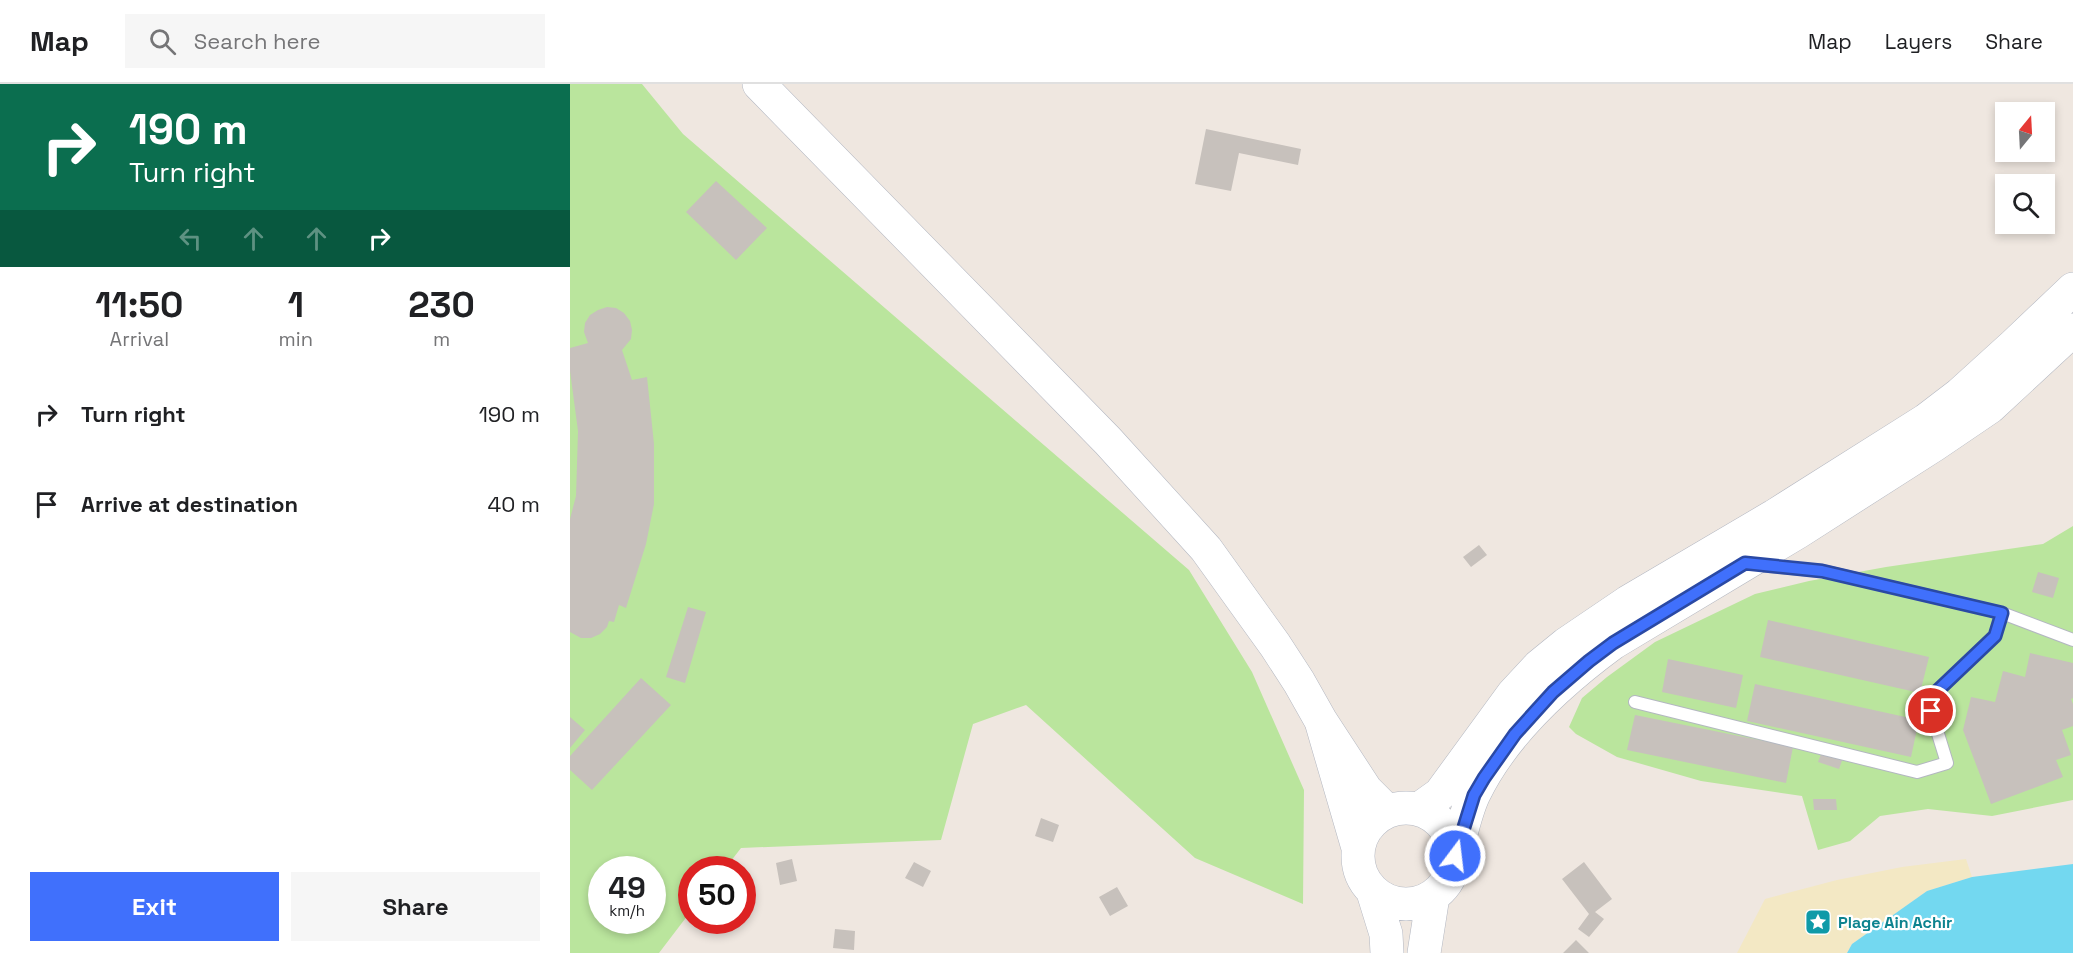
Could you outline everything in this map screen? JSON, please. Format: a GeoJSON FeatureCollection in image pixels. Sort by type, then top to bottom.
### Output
{"type":"FeatureCollection","features":[{"type":"Feature","properties":{"kind":"main road"},"geometry":{"type":"LineString","coordinates":[[759,84],[1108,441],[1206,549],[1275,645],[1366,790],[1403,810],[1433,815],[1445,826],[1453,840],[1455,856]]}},
{"type":"Feature","properties":{"kind":"main road"},"geometry":{"type":"LineString","coordinates":[[1373,892],[1387,900],[1402,904],[1418,903],[1433,897],[1445,886],[1453,872],[1455,856],[1474,795],[1515,734],[1553,692],[1589,661],[1733,555],[1926,420],[1983,373],[2073,289]]}},
{"type":"Feature","properties":{"kind":"main road"},"geometry":{"type":"LineString","coordinates":[[1358,848],[1363,832],[1373,820],[1440,794],[1513,694],[1539,666],[1598,621],[1733,555],[1934,445],[1990,407],[2073,330]]}},
{"type":"Feature","properties":{"kind":"main road"},"geometry":{"type":"LineString","coordinates":[[1321,721],[1358,848],[1358,863],[1364,879],[1373,892],[1386,934],[1388,953]]}},
{"type":"Feature","properties":{"kind":"main road"},"geometry":{"type":"LineString","coordinates":[[1424,953],[1433,897]]}},
{"type":"Feature","properties":{"kind":"lane"},"geometry":{"type":"LineString","coordinates":[[1733,555],[1822,571],[2002,613],[2073,640]]}},
{"type":"Feature","properties":{"kind":"lane"},"geometry":{"type":"LineString","coordinates":[[1635,702],[1917,772],[1947,763],[1931,711],[1933,695],[1995,636],[2002,613]]}},
{"type":"Feature","properties":{"kind":"green space"},"geometry":{"type":"Polygon","coordinates":[[[570,84],[642,84],[683,134],[1189,570],[1252,672],[1304,790],[1303,904],[1195,858],[1026,705],[973,724],[941,840],[741,848],[735,856],[678,856],[678,928],[659,953],[570,953],[570,84]]]}},
{"type":"Feature","properties":{"kind":"green space"},"geometry":{"type":"Polygon","coordinates":[[[2073,526],[2073,800],[1992,816],[1928,809],[1880,816],[1850,841],[1818,850],[1802,796],[1701,781],[1617,757],[1576,734],[1569,727],[1582,698],[1655,642],[1755,594],[1809,581],[1886,567],[2043,544],[2073,526]]]}},
{"type":"Feature","properties":{"kind":"sand","name":"Plage Ain Achir"},"geometry":{"type":"Polygon","coordinates":[[[1966,859],[1972,877],[1927,891],[1852,944],[1847,953],[1737,953],[1765,899],[1837,880],[1902,867],[1966,859]]]}},
{"type":"Feature","properties":{"kind":"water"},"geometry":{"type":"Polygon","coordinates":[[[2073,864],[2073,953],[1847,953],[1852,944],[1927,891],[1972,877],[2073,864]]]}},
{"type":"Feature","properties":{"kind":"building"},"geometry":{"type":"Polygon","coordinates":[[[1206,129],[1301,149],[1298,165],[1239,153],[1231,191],[1195,184],[1206,129]]]}},
{"type":"Feature","properties":{"kind":"building"},"geometry":{"type":"Polygon","coordinates":[[[716,181],[767,228],[736,260],[686,212],[716,181]]]}},
{"type":"Feature","properties":{"kind":"building"},"geometry":{"type":"Polygon","coordinates":[[[607,307],[616,308],[630,321],[631,339],[622,350],[632,380],[647,377],[654,444],[654,504],[646,544],[626,608],[619,605],[614,622],[609,621],[600,634],[591,638],[581,638],[570,632],[570,519],[576,496],[578,431],[570,371],[570,348],[588,343],[584,332],[585,323],[590,315],[607,307]]]}},
{"type":"Feature","properties":{"kind":"building"},"geometry":{"type":"Polygon","coordinates":[[[1479,545],[1487,555],[1471,567],[1463,557],[1479,545]]]}},
{"type":"Feature","properties":{"kind":"building"},"geometry":{"type":"Polygon","coordinates":[[[2038,572],[2059,578],[2053,598],[2032,592],[2038,572]]]}},
{"type":"Feature","properties":{"kind":"building"},"geometry":{"type":"Polygon","coordinates":[[[688,607],[706,612],[685,683],[666,677],[688,607]]]}},
{"type":"Feature","properties":{"kind":"building"},"geometry":{"type":"Polygon","coordinates":[[[1768,620],[1929,657],[1920,693],[1760,657],[1768,620]]]}},
{"type":"Feature","properties":{"kind":"building"},"geometry":{"type":"Polygon","coordinates":[[[2030,653],[2073,663],[2073,698],[2071,699],[2073,726],[2062,730],[2071,755],[2056,760],[2063,777],[1991,804],[1963,730],[1971,697],[1995,702],[2003,671],[2025,677],[2030,653]]]}},
{"type":"Feature","properties":{"kind":"building"},"geometry":{"type":"Polygon","coordinates":[[[1668,659],[1743,675],[1736,708],[1662,692],[1668,659]]]}},
{"type":"Feature","properties":{"kind":"building"},"geometry":{"type":"Polygon","coordinates":[[[641,678],[671,705],[592,790],[570,770],[570,756],[641,678]]]}},
{"type":"Feature","properties":{"kind":"building"},"geometry":{"type":"Polygon","coordinates":[[[1755,684],[1919,720],[1911,757],[1747,721],[1755,684]]]}},
{"type":"Feature","properties":{"kind":"building"},"geometry":{"type":"Polygon","coordinates":[[[1635,715],[1793,747],[1786,783],[1627,750],[1635,715]]]}},
{"type":"Feature","properties":{"kind":"building"},"geometry":{"type":"Polygon","coordinates":[[[570,717],[585,730],[570,748],[570,717]]]}},
{"type":"Feature","properties":{"kind":"building"},"geometry":{"type":"Polygon","coordinates":[[[1823,749],[1844,755],[1839,769],[1818,762],[1823,749]]]}},
{"type":"Feature","properties":{"kind":"building"},"geometry":{"type":"Polygon","coordinates":[[[1813,799],[1836,799],[1837,810],[1814,810],[1813,799]]]}},
{"type":"Feature","properties":{"kind":"building"},"geometry":{"type":"Polygon","coordinates":[[[1041,818],[1059,825],[1053,842],[1035,836],[1041,818]]]}},
{"type":"Feature","properties":{"kind":"building"},"geometry":{"type":"Polygon","coordinates":[[[792,859],[797,881],[780,885],[776,863],[792,859]]]}},
{"type":"Feature","properties":{"kind":"building"},"geometry":{"type":"Polygon","coordinates":[[[914,862],[931,871],[923,887],[905,878],[914,862]]]}},
{"type":"Feature","properties":{"kind":"building"},"geometry":{"type":"Polygon","coordinates":[[[1584,862],[1612,899],[1595,912],[1604,919],[1589,937],[1578,929],[1589,914],[1562,879],[1584,862]]]}},
{"type":"Feature","properties":{"kind":"building"},"geometry":{"type":"Polygon","coordinates":[[[1117,887],[1128,906],[1110,916],[1099,897],[1117,887]]]}},
{"type":"Feature","properties":{"kind":"building"},"geometry":{"type":"Polygon","coordinates":[[[835,929],[855,931],[854,950],[833,948],[835,929]]]}},
{"type":"Feature","properties":{"kind":"building"},"geometry":{"type":"Polygon","coordinates":[[[1576,940],[1589,953],[1563,953],[1576,940]]]}},
{"type":"Feature","properties":{"kind":"place","name":"Plage Ain Achir"},"geometry":{"type":"Point","coordinates":[1818,922]}},
{"type":"Feature","properties":{"kind":"route"},"geometry":{"type":"LineString","coordinates":[[1455,856],[1474,795],[1484,778],[1515,734],[1553,692],[1613,643],[1745,563],[1822,571],[2002,613],[1995,636],[1933,695],[1931,711]]}}]}
